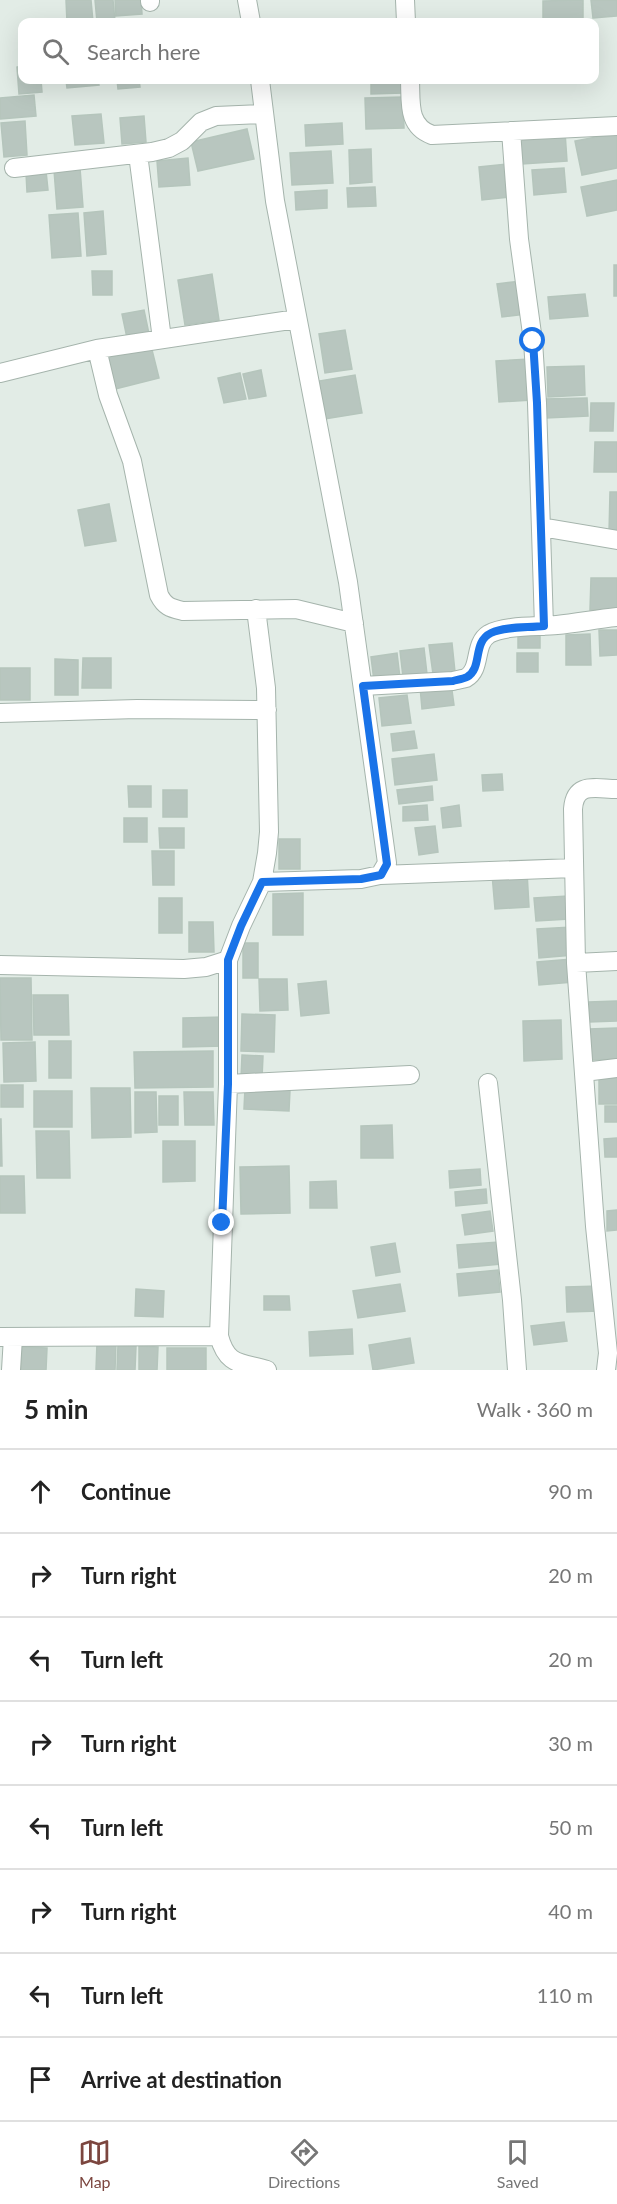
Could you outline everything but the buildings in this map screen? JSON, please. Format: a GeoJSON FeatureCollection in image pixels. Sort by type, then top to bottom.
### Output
{"type":"FeatureCollection","features":[{"type":"Feature","properties":{"kind":"street"},"geometry":{"type":"LineString","coordinates":[[247,0],[250,18]]}},
{"type":"Feature","properties":{"kind":"street"},"geometry":{"type":"LineString","coordinates":[[405,0],[406,18]]}},
{"type":"Feature","properties":{"kind":"street"},"geometry":{"type":"LineString","coordinates":[[260,84],[275,201],[348,582],[386,844],[387,864],[381,875]]}},
{"type":"Feature","properties":{"kind":"street"},"geometry":{"type":"LineString","coordinates":[[410,84],[414,123],[420,131],[432,135],[617,126]]}},
{"type":"Feature","properties":{"kind":"street"},"geometry":{"type":"LineString","coordinates":[[14,168],[152,152],[175,145],[201,122],[216,116],[264,114]]}},
{"type":"Feature","properties":{"kind":"street"},"geometry":{"type":"LineString","coordinates":[[511,131],[519,239],[533,341],[544,626]]}},
{"type":"Feature","properties":{"kind":"street"},"geometry":{"type":"LineString","coordinates":[[138,154],[162,339]]}},
{"type":"Feature","properties":{"kind":"street"},"geometry":{"type":"LineString","coordinates":[[0,373],[97,349],[297,319]]}},
{"type":"Feature","properties":{"kind":"street"},"geometry":{"type":"LineString","coordinates":[[97,349],[108,395],[132,461],[159,595],[164,604],[183,611],[296,609],[354,623]]}},
{"type":"Feature","properties":{"kind":"street"},"geometry":{"type":"LineString","coordinates":[[541,527],[617,540]]}},
{"type":"Feature","properties":{"kind":"street"},"geometry":{"type":"LineString","coordinates":[[256,609],[266,688],[269,832],[262,882],[228,960],[228,1084],[219,1336],[223,1352],[235,1361],[258,1369]]}},
{"type":"Feature","properties":{"kind":"street"},"geometry":{"type":"LineString","coordinates":[[363,686],[453,681],[467,677],[473,670],[479,645],[483,638],[491,633],[503,629],[617,617]]}},
{"type":"Feature","properties":{"kind":"street"},"geometry":{"type":"LineString","coordinates":[[0,713],[137,709],[267,710]]}},
{"type":"Feature","properties":{"kind":"street"},"geometry":{"type":"LineString","coordinates":[[606,1370],[608,1353],[595,1226],[576,963],[574,799],[578,792],[585,788],[617,789]]}},
{"type":"Feature","properties":{"kind":"street"},"geometry":{"type":"LineString","coordinates":[[262,882],[574,868]]}},
{"type":"Feature","properties":{"kind":"street"},"geometry":{"type":"LineString","coordinates":[[0,965],[184,969],[206,967],[228,960]]}},
{"type":"Feature","properties":{"kind":"street"},"geometry":{"type":"LineString","coordinates":[[576,963],[617,961]]}},
{"type":"Feature","properties":{"kind":"street"},"geometry":{"type":"LineString","coordinates":[[584,1072],[617,1068]]}},
{"type":"Feature","properties":{"kind":"street"},"geometry":{"type":"LineString","coordinates":[[228,1084],[410,1075]]}},
{"type":"Feature","properties":{"kind":"street"},"geometry":{"type":"LineString","coordinates":[[488,1083],[512,1300],[517,1370]]}},
{"type":"Feature","properties":{"kind":"street"},"geometry":{"type":"LineString","coordinates":[[11,1370],[7,1337],[219,1336]]}},
{"type":"Feature","properties":{"kind":"route"},"geometry":{"type":"LineString","coordinates":[[222,1223],[228,1084],[228,960],[241,926],[262,882],[361,879],[381,875],[387,864],[363,686],[453,681],[467,677],[473,670],[483,638],[503,629],[544,626],[533,341]]}}]}
